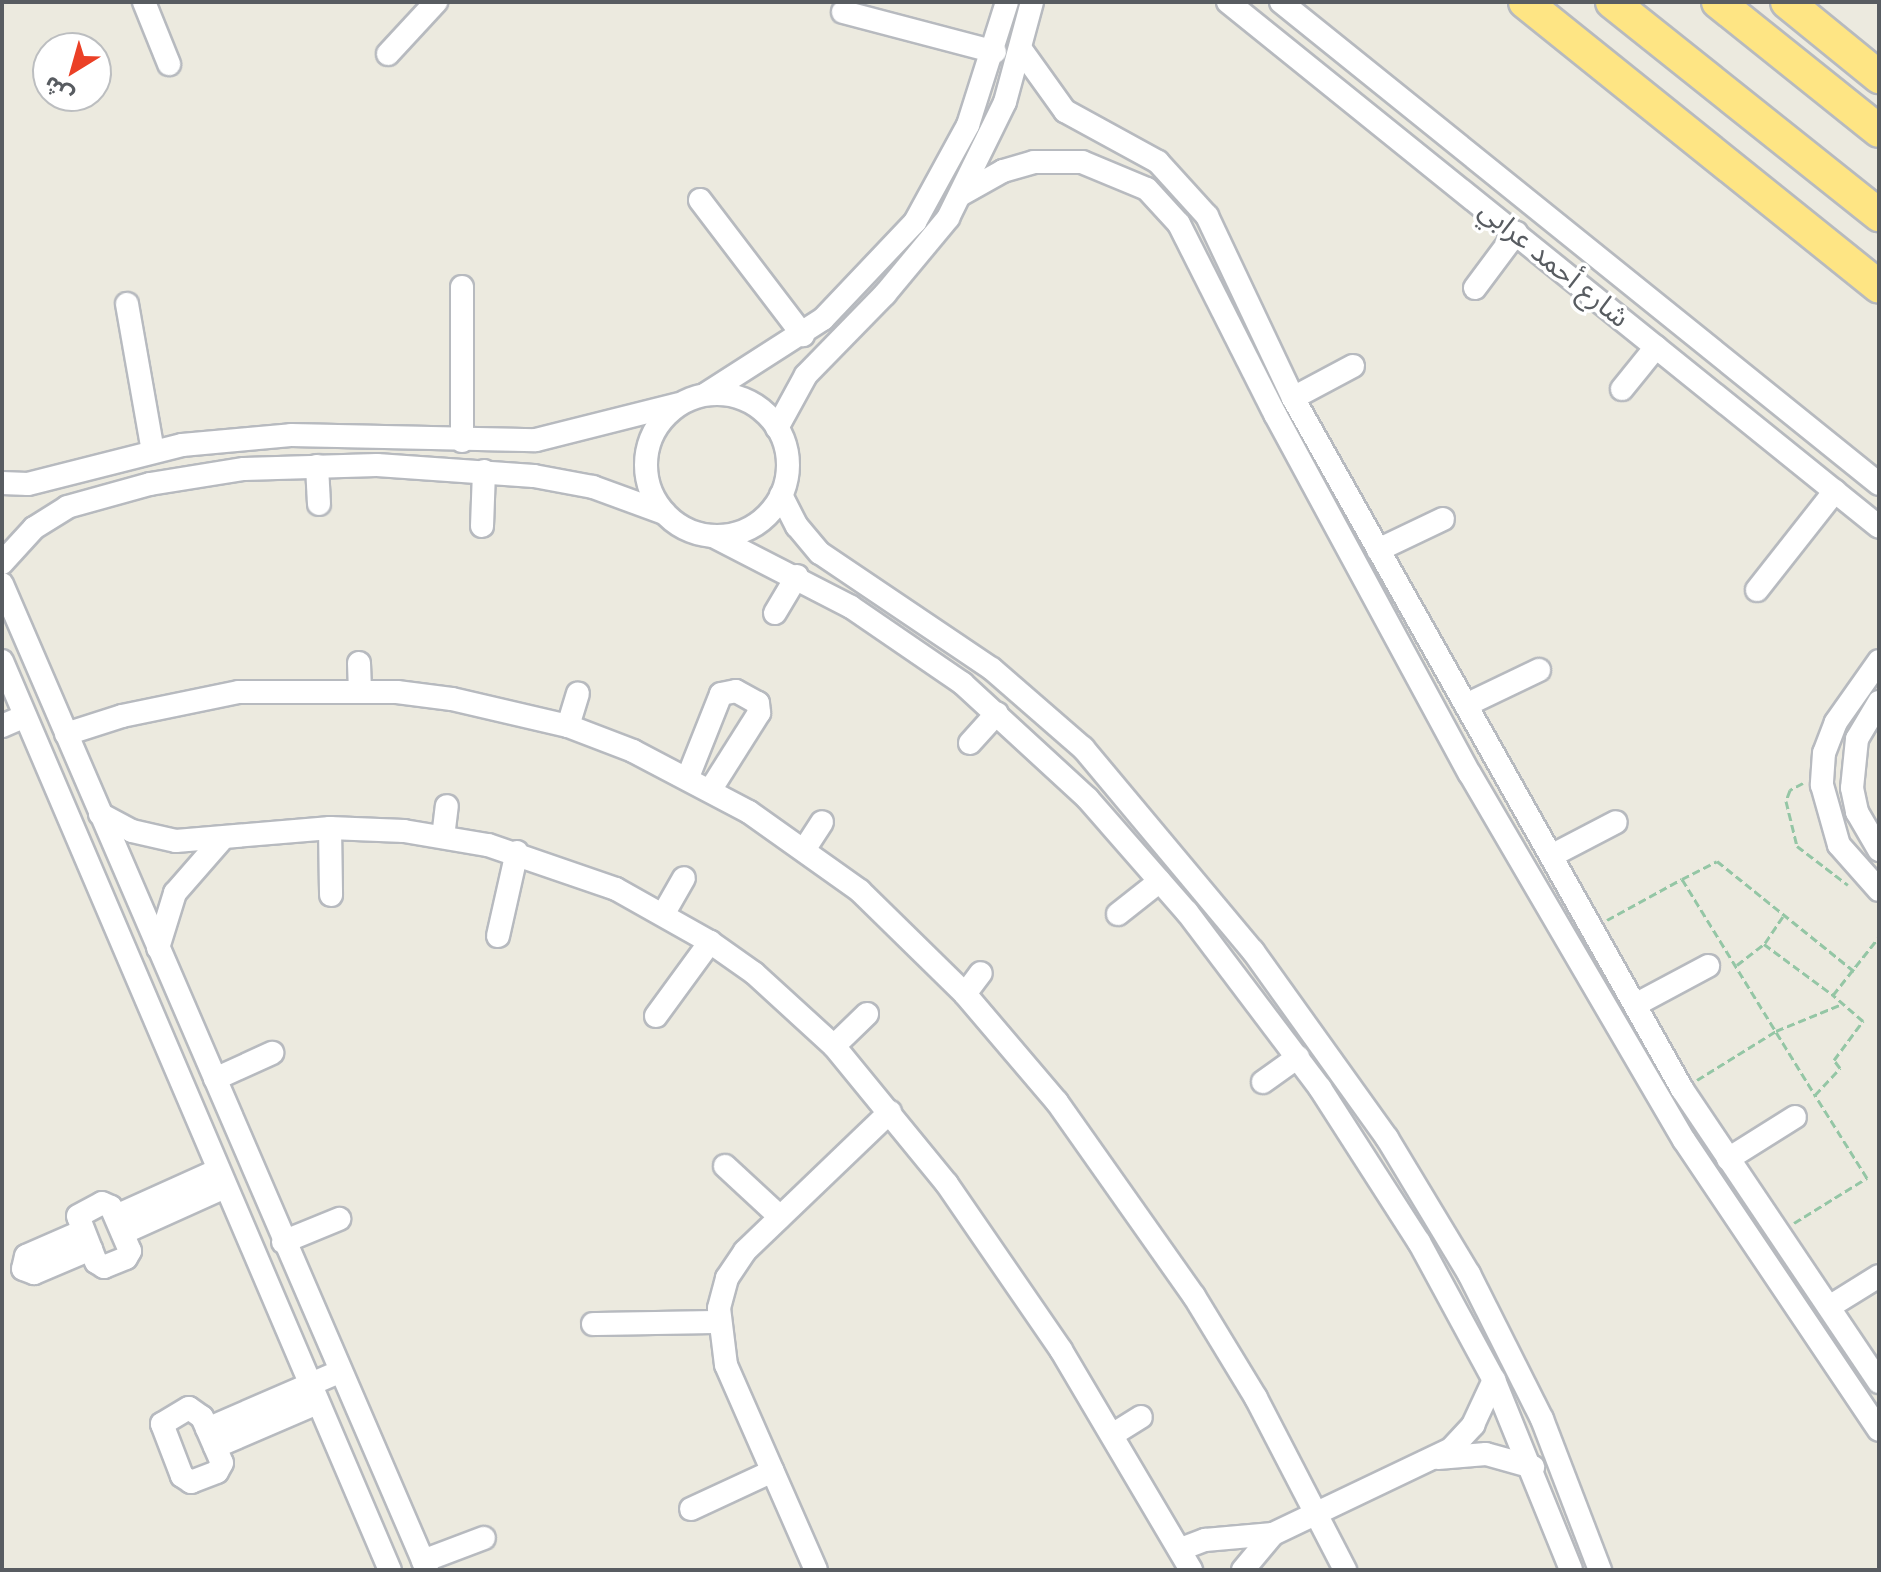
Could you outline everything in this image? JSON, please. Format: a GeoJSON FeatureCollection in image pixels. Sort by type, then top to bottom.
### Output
{"type":"FeatureCollection","features":[{"type":"Feature","properties":{"kind":"highway"},"geometry":{"type":"LineString","coordinates":[[1525,2],[1879,287]]}},
{"type":"Feature","properties":{"kind":"highway"},"geometry":{"type":"LineString","coordinates":[[1612,2],[1879,215]]}},
{"type":"Feature","properties":{"kind":"highway"},"geometry":{"type":"LineString","coordinates":[[1718,2],[1879,131]]}},
{"type":"Feature","properties":{"kind":"highway"},"geometry":{"type":"LineString","coordinates":[[1787,2],[1879,77]]}},
{"type":"Feature","properties":{"kind":"street"},"geometry":{"type":"LineString","coordinates":[[144,2],[169,64]]}},
{"type":"Feature","properties":{"kind":"street"},"geometry":{"type":"LineString","coordinates":[[388,54],[436,2]]}},
{"type":"Feature","properties":{"kind":"street"},"geometry":{"type":"LineString","coordinates":[[2,483],[28,484],[153,451],[291,435],[462,441],[565,436],[706,394],[803,335],[850,296],[915,222],[955,155],[995,52],[1007,2]]}},
{"type":"Feature","properties":{"kind":"street"},"geometry":{"type":"LineString","coordinates":[[777,428],[806,375],[933,238],[962,194],[1001,112],[1022,51],[1032,2]]}},
{"type":"Feature","properties":{"kind":"street","name":"شارع أحمد عرابي"},"geometry":{"type":"LineString","coordinates":[[1228,2],[1879,527]]}},
{"type":"Feature","properties":{"kind":"street"},"geometry":{"type":"LineString","coordinates":[[1281,2],[1879,484]]}},
{"type":"Feature","properties":{"kind":"street"},"geometry":{"type":"LineString","coordinates":[[843,12],[995,52]]}},
{"type":"Feature","properties":{"kind":"street"},"geometry":{"type":"LineString","coordinates":[[1022,51],[1065,111],[1158,162],[1193,195],[1293,398],[1682,1089],[1879,1382]]}},
{"type":"Feature","properties":{"kind":"street"},"geometry":{"type":"LineString","coordinates":[[962,194],[1003,171],[1057,160],[1104,167],[1165,205],[1193,243],[1275,414],[1562,932],[1723,1202],[1879,1430]]}},
{"type":"Feature","properties":{"kind":"street"},"geometry":{"type":"LineString","coordinates":[[700,200],[803,335]]}},
{"type":"Feature","properties":{"kind":"street"},"geometry":{"type":"LineString","coordinates":[[1475,288],[1516,233]]}},
{"type":"Feature","properties":{"kind":"street"},"geometry":{"type":"LineString","coordinates":[[462,287],[462,441]]}},
{"type":"Feature","properties":{"kind":"street"},"geometry":{"type":"LineString","coordinates":[[127,304],[153,451]]}},
{"type":"Feature","properties":{"kind":"street"},"geometry":{"type":"LineString","coordinates":[[1622,389],[1656,347]]}},
{"type":"Feature","properties":{"kind":"street"},"geometry":{"type":"LineString","coordinates":[[1293,398],[1353,366]]}},
{"type":"Feature","properties":{"kind":"street"},"geometry":{"type":"LineString","coordinates":[[1726,403],[1746,378]]}},
{"type":"Feature","properties":{"kind":"street"},"geometry":{"type":"LineString","coordinates":[[706,394],[747,401],[777,428],[787,454],[781,495],[754,526],[713,536]]}},
{"type":"Feature","properties":{"kind":"street"},"geometry":{"type":"LineString","coordinates":[[664,513],[650,489],[645,461],[659,422],[679,404]]}},
{"type":"Feature","properties":{"kind":"street"},"geometry":{"type":"LineString","coordinates":[[317,466],[319,504]]}},
{"type":"Feature","properties":{"kind":"street"},"geometry":{"type":"LineString","coordinates":[[2,563],[42,522],[85,501],[196,475],[317,466],[484,471],[579,484],[664,513],[686,529],[713,536],[797,576],[895,634],[997,713],[1088,799],[1160,881],[1298,1057],[1392,1197],[1494,1380],[1533,1467],[1571,1570]]}},
{"type":"Feature","properties":{"kind":"street"},"geometry":{"type":"LineString","coordinates":[[482,526],[484,471]]}},
{"type":"Feature","properties":{"kind":"street"},"geometry":{"type":"LineString","coordinates":[[1757,590],[1835,491]]}},
{"type":"Feature","properties":{"kind":"street"},"geometry":{"type":"LineString","coordinates":[[781,495],[820,553],[992,669],[1083,748],[1262,962],[1387,1138],[1469,1274],[1542,1419],[1600,1570]]}},
{"type":"Feature","properties":{"kind":"street"},"geometry":{"type":"LineString","coordinates":[[1378,550],[1443,519]]}},
{"type":"Feature","properties":{"kind":"street"},"geometry":{"type":"LineString","coordinates":[[775,613],[797,576]]}},
{"type":"Feature","properties":{"kind":"street"},"geometry":{"type":"LineString","coordinates":[[2,584],[425,1566],[484,1538]]}},
{"type":"Feature","properties":{"kind":"street"},"geometry":{"type":"LineString","coordinates":[[2,661],[15,706],[390,1570]]}},
{"type":"Feature","properties":{"kind":"street"},"geometry":{"type":"LineString","coordinates":[[1879,661],[1836,722],[1824,753],[1822,785],[1839,845],[1879,890]]}},
{"type":"Feature","properties":{"kind":"street"},"geometry":{"type":"LineString","coordinates":[[359,663],[360,692]]}},
{"type":"Feature","properties":{"kind":"street"},"geometry":{"type":"LineString","coordinates":[[1466,705],[1539,670]]}},
{"type":"Feature","properties":{"kind":"street"},"geometry":{"type":"LineString","coordinates":[[688,777],[719,698],[724,691],[736,691],[758,703],[759,713],[711,789]]}},
{"type":"Feature","properties":{"kind":"street"},"geometry":{"type":"LineString","coordinates":[[66,734],[122,716],[239,692],[360,692],[452,699],[568,726],[711,789],[860,891],[965,994],[1127,1195],[1256,1398],[1345,1570]]}},
{"type":"Feature","properties":{"kind":"street"},"geometry":{"type":"LineString","coordinates":[[568,726],[578,694]]}},
{"type":"Feature","properties":{"kind":"street"},"geometry":{"type":"LineString","coordinates":[[1879,702],[1857,739],[1852,788],[1857,812],[1879,850]]}},
{"type":"Feature","properties":{"kind":"street"},"geometry":{"type":"LineString","coordinates":[[2,726],[15,706]]}},
{"type":"Feature","properties":{"kind":"street"},"geometry":{"type":"LineString","coordinates":[[970,743],[997,713]]}},
{"type":"Feature","properties":{"kind":"street"},"geometry":{"type":"LineString","coordinates":[[443,837],[447,806]]}},
{"type":"Feature","properties":{"kind":"street"},"geometry":{"type":"LineString","coordinates":[[100,814],[162,839],[223,838],[330,828],[443,837],[517,852],[664,913],[710,942],[796,1008],[834,1046],[890,1112],[1025,1293],[1191,1570]]}},
{"type":"Feature","properties":{"kind":"street"},"geometry":{"type":"LineString","coordinates":[[804,850],[822,822]]}},
{"type":"Feature","properties":{"kind":"street"},"geometry":{"type":"LineString","coordinates":[[1551,856],[1616,822]]}},
{"type":"Feature","properties":{"kind":"street"},"geometry":{"type":"LineString","coordinates":[[330,828],[331,895]]}},
{"type":"Feature","properties":{"kind":"street"},"geometry":{"type":"LineString","coordinates":[[158,948],[175,893],[223,838]]}},
{"type":"Feature","properties":{"kind":"street"},"geometry":{"type":"LineString","coordinates":[[498,936],[517,852]]}},
{"type":"Feature","properties":{"kind":"street"},"geometry":{"type":"LineString","coordinates":[[664,913],[684,878]]}},
{"type":"Feature","properties":{"kind":"street"},"geometry":{"type":"LineString","coordinates":[[1118,914],[1160,881]]}},
{"type":"Feature","properties":{"kind":"street"},"geometry":{"type":"LineString","coordinates":[[1562,932],[1589,924]]}},
{"type":"Feature","properties":{"kind":"street"},"geometry":{"type":"LineString","coordinates":[[656,1016],[710,942]]}},
{"type":"Feature","properties":{"kind":"street"},"geometry":{"type":"LineString","coordinates":[[1635,1005],[1708,966]]}},
{"type":"Feature","properties":{"kind":"street"},"geometry":{"type":"LineString","coordinates":[[965,994],[981,973]]}},
{"type":"Feature","properties":{"kind":"street"},"geometry":{"type":"LineString","coordinates":[[834,1046],[867,1014]]}},
{"type":"Feature","properties":{"kind":"street"},"geometry":{"type":"LineString","coordinates":[[215,1079],[272,1053]]}},
{"type":"Feature","properties":{"kind":"street"},"geometry":{"type":"LineString","coordinates":[[1263,1082],[1298,1057]]}},
{"type":"Feature","properties":{"kind":"street"},"geometry":{"type":"LineString","coordinates":[[816,1570],[726,1365],[718,1322],[722,1293],[735,1264],[890,1112]]}},
{"type":"Feature","properties":{"kind":"street"},"geometry":{"type":"LineString","coordinates":[[1728,1159],[1795,1117]]}},
{"type":"Feature","properties":{"kind":"street"},"geometry":{"type":"LineString","coordinates":[[725,1166],[780,1217]]}},
{"type":"Feature","properties":{"kind":"street"},"geometry":{"type":"LineString","coordinates":[[119,1224],[221,1178]]}},
{"type":"Feature","properties":{"kind":"street"},"geometry":{"type":"LineString","coordinates":[[105,1203],[119,1224],[130,1251],[126,1258],[101,1266],[87,1240],[82,1211],[105,1203]]}},
{"type":"Feature","properties":{"kind":"street"},"geometry":{"type":"LineString","coordinates":[[283,1242],[339,1219]]}},
{"type":"Feature","properties":{"kind":"street"},"geometry":{"type":"LineString","coordinates":[[1829,1307],[1879,1276]]}},
{"type":"Feature","properties":{"kind":"street"},"geometry":{"type":"LineString","coordinates":[[593,1324],[718,1322]]}},
{"type":"Feature","properties":{"kind":"street"},"geometry":{"type":"LineString","coordinates":[[211,1438],[313,1394],[339,1372]]}},
{"type":"Feature","properties":{"kind":"street"},"geometry":{"type":"LineString","coordinates":[[1181,1549],[1205,1540],[1273,1534],[1437,1458],[1473,1425],[1494,1380]]}},
{"type":"Feature","properties":{"kind":"street"},"geometry":{"type":"LineString","coordinates":[[1112,1435],[1141,1417]]}},
{"type":"Feature","properties":{"kind":"street"},"geometry":{"type":"LineString","coordinates":[[1437,1458],[1486,1454],[1533,1467]]}},
{"type":"Feature","properties":{"kind":"street"},"geometry":{"type":"LineString","coordinates":[[691,1509],[773,1471]]}},
{"type":"Feature","properties":{"kind":"street"},"geometry":{"type":"LineString","coordinates":[[1243,1570],[1273,1534]]}},
{"type":"Feature","properties":{"kind":"path"},"geometry":{"type":"LineString","coordinates":[[1589,924],[1717,861],[1854,971]]}},
{"type":"Feature","properties":{"kind":"path"},"geometry":{"type":"LineString","coordinates":[[1682,879],[1867,1178],[1777,1234]]}},
{"type":"Feature","properties":{"kind":"path"},"geometry":{"type":"LineString","coordinates":[[1736,967],[1764,944],[1783,916]]}},
{"type":"Feature","properties":{"kind":"path"},"geometry":{"type":"LineString","coordinates":[[1833,995],[1879,937]]}},
{"type":"Feature","properties":{"kind":"path"},"geometry":{"type":"LineString","coordinates":[[1764,944],[1863,1021],[1834,1060],[1840,1068],[1815,1095]]}},
{"type":"Feature","properties":{"kind":"path"},"geometry":{"type":"LineString","coordinates":[[1682,1089],[1776,1031],[1842,1004]]}}]}
